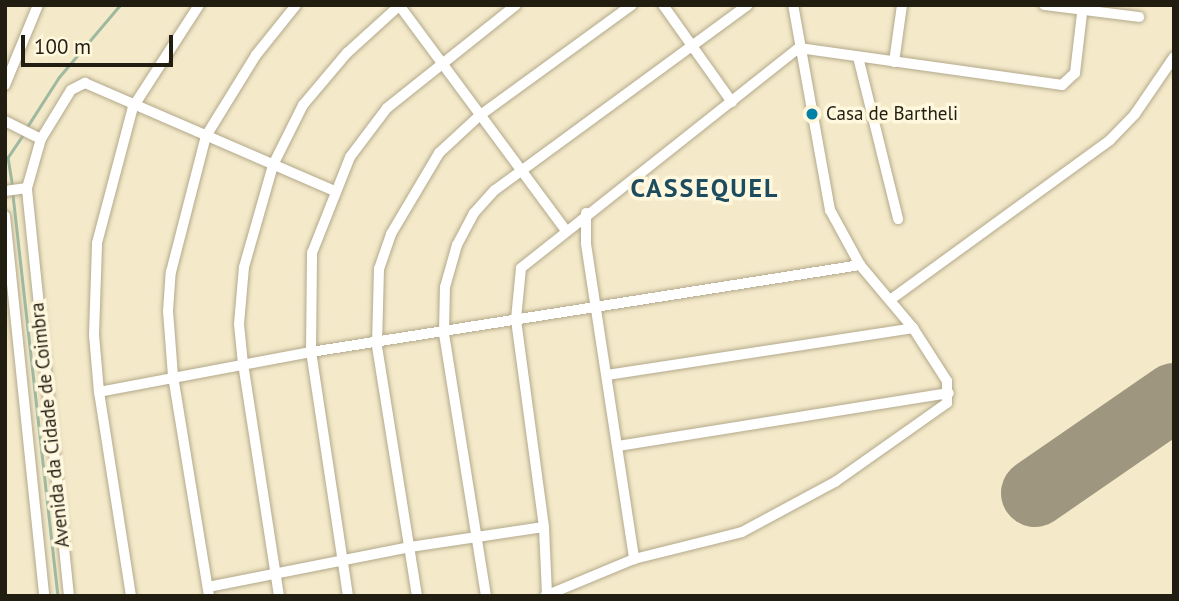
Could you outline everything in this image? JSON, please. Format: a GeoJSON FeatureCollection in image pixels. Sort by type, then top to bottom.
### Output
{"type":"FeatureCollection","features":[{"type":"Feature","properties":{"kind":"street"},"geometry":{"type":"LineString","coordinates":[[5,85],[38,5]]}},
{"type":"Feature","properties":{"kind":"street"},"geometry":{"type":"LineString","coordinates":[[131,596],[99,392],[94,335],[97,243],[133,107],[199,5]]}},
{"type":"Feature","properties":{"kind":"street"},"geometry":{"type":"LineString","coordinates":[[296,5],[256,55],[206,136],[171,272],[168,311],[173,376],[208,592],[274,574],[410,547],[480,539],[544,527]]}},
{"type":"Feature","properties":{"kind":"street"},"geometry":{"type":"LineString","coordinates":[[279,596],[243,364],[240,296],[256,215],[273,165],[303,105],[347,53],[399,5],[565,229]]}},
{"type":"Feature","properties":{"kind":"street"},"geometry":{"type":"LineString","coordinates":[[348,596],[311,352],[312,253],[349,157],[387,108],[441,61],[516,5]]}},
{"type":"Feature","properties":{"kind":"street"},"geometry":{"type":"LineString","coordinates":[[417,596],[377,345],[379,269],[391,234],[439,153],[479,116],[632,5]]}},
{"type":"Feature","properties":{"kind":"street"},"geometry":{"type":"LineString","coordinates":[[663,5],[732,102]]}},
{"type":"Feature","properties":{"kind":"street"},"geometry":{"type":"LineString","coordinates":[[485,596],[480,539],[444,333],[445,287],[457,245],[474,213],[521,170],[748,5]]}},
{"type":"Feature","properties":{"kind":"street"},"geometry":{"type":"LineString","coordinates":[[793,5],[799,48],[824,192],[835,223],[860,265],[914,328],[947,381],[949,393],[938,411],[800,503],[743,532],[634,559],[546,595],[544,527],[516,319],[521,268],[565,229],[799,48],[1062,85],[1075,73],[1082,8]]}},
{"type":"Feature","properties":{"kind":"street"},"geometry":{"type":"LineString","coordinates":[[894,62],[902,5]]}},
{"type":"Feature","properties":{"kind":"street"},"geometry":{"type":"LineString","coordinates":[[1044,5],[1139,17]]}},
{"type":"Feature","properties":{"kind":"street"},"geometry":{"type":"LineString","coordinates":[[858,57],[898,219]]}},
{"type":"Feature","properties":{"kind":"street"},"geometry":{"type":"LineString","coordinates":[[890,300],[1123,129],[1174,57]]}},
{"type":"Feature","properties":{"kind":"street"},"geometry":{"type":"LineString","coordinates":[[6,191],[24,188],[38,137],[78,84],[85,83],[133,107],[334,191]]}},
{"type":"Feature","properties":{"kind":"street"},"geometry":{"type":"LineString","coordinates":[[8,122],[38,137]]}},
{"type":"Feature","properties":{"kind":"street","name":"Avenida da Cidade de Coimbra"},"geometry":{"type":"LineString","coordinates":[[24,188],[69,596]]}},
{"type":"Feature","properties":{"kind":"street"},"geometry":{"type":"LineString","coordinates":[[586,213],[586,244],[598,308],[634,559]]}},
{"type":"Feature","properties":{"kind":"street","name":"Avenida da Cidade de Coimbra"},"geometry":{"type":"LineString","coordinates":[[5,216],[44,596]]}},
{"type":"Feature","properties":{"kind":"street"},"geometry":{"type":"LineString","coordinates":[[99,392],[311,352],[377,345],[516,319],[860,265]]}},
{"type":"Feature","properties":{"kind":"street"},"geometry":{"type":"LineString","coordinates":[[607,375],[914,328]]}},
{"type":"Feature","properties":{"kind":"street"},"geometry":{"type":"LineString","coordinates":[[618,446],[949,393]]}},
{"type":"Feature","properties":{"kind":"waterway"},"geometry":{"type":"LineString","coordinates":[[27,127],[59,77],[120,5]]}},
{"type":"Feature","properties":{"kind":"waterway"},"geometry":{"type":"LineString","coordinates":[[8,157],[24,133]]}},
{"type":"Feature","properties":{"kind":"waterway"},"geometry":{"type":"LineString","coordinates":[[8,157],[13,188]]}},
{"type":"Feature","properties":{"kind":"waterway"},"geometry":{"type":"LineString","coordinates":[[13,195],[58,596]]}},
{"type":"Feature","properties":{"kind":"runway"},"geometry":{"type":"LineString","coordinates":[[1035,493],[1174,397]]}},
{"type":"Feature","properties":{"kind":"place","name":"Casa de Bartheli"},"geometry":{"type":"Point","coordinates":[812,114]}},
{"type":"Feature","properties":{"kind":"district","name":"CASSEQUEL"},"geometry":{"type":"Point","coordinates":[705,188]}}]}
